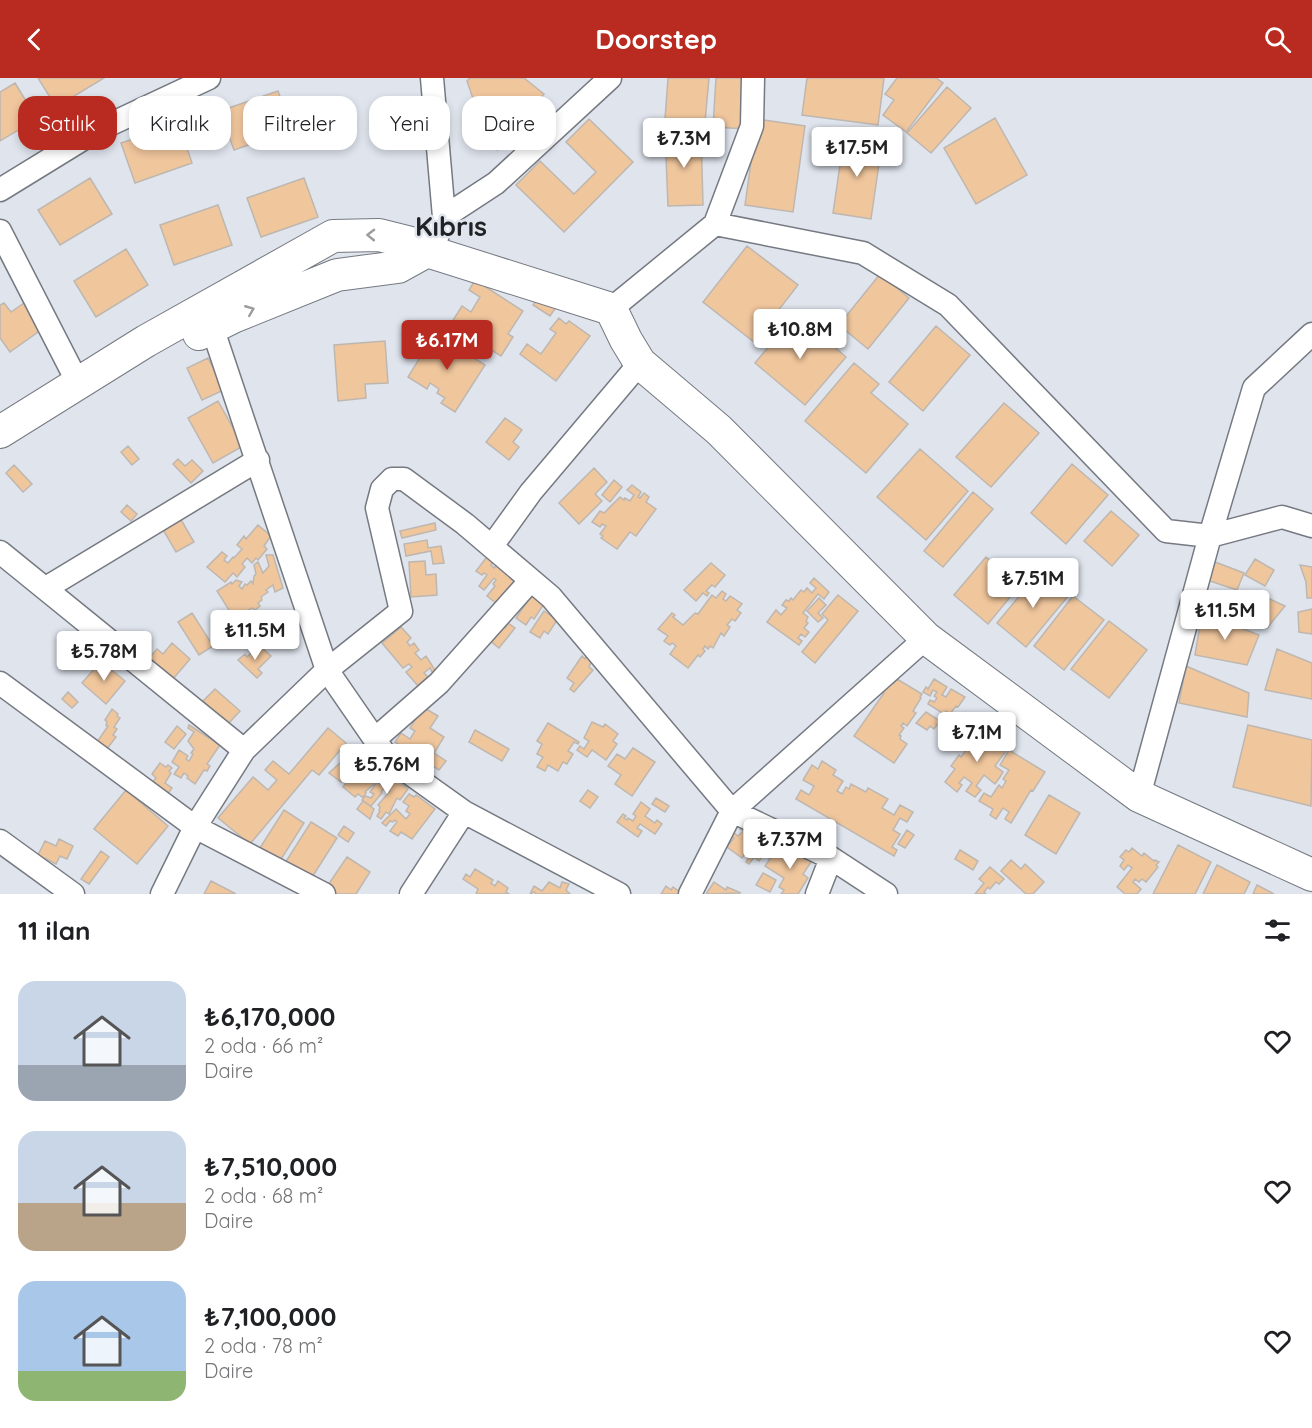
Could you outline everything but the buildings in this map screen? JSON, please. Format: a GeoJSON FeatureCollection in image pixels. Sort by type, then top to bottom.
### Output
{"type":"FeatureCollection","features":[{"type":"Feature","properties":{"kind":"street"},"geometry":{"type":"LineString","coordinates":[[0,190],[96,131],[208,78]]}},
{"type":"Feature","properties":{"kind":"street"},"geometry":{"type":"LineString","coordinates":[[0,454],[107,386],[212,327],[337,275],[398,267],[430,252],[444,217],[432,78]]}},
{"type":"Feature","properties":{"kind":"street"},"geometry":{"type":"LineString","coordinates":[[444,217],[496,183],[610,78]]}},
{"type":"Feature","properties":{"kind":"street"},"geometry":{"type":"LineString","coordinates":[[611,309],[715,224],[752,126],[753,78]]}},
{"type":"Feature","properties":{"kind":"street"},"geometry":{"type":"LineString","coordinates":[[715,224],[863,253],[948,304],[1166,531],[1210,536],[1282,518],[1312,526]]}},
{"type":"Feature","properties":{"kind":"street"},"geometry":{"type":"LineString","coordinates":[[0,231],[78,383]]}},
{"type":"Feature","properties":{"kind":"street"},"geometry":{"type":"LineString","coordinates":[[0,432],[146,341],[333,236],[379,235],[415,244],[430,252],[611,309],[640,363],[719,430],[926,638],[1139,796],[1310,878]]}},
{"type":"Feature","properties":{"kind":"street"},"geometry":{"type":"LineString","coordinates":[[212,327],[327,670],[387,757],[464,812],[619,894]]}},
{"type":"Feature","properties":{"kind":"street"},"geometry":{"type":"LineString","coordinates":[[1139,796],[1210,536],[1254,388],[1312,334]]}},
{"type":"Feature","properties":{"kind":"street"},"geometry":{"type":"LineString","coordinates":[[492,546],[531,492],[640,363]]}},
{"type":"Feature","properties":{"kind":"street"},"geometry":{"type":"LineString","coordinates":[[46,588],[258,460]]}},
{"type":"Feature","properties":{"kind":"street"},"geometry":{"type":"LineString","coordinates":[[162,894],[195,827],[244,750],[327,670],[401,611],[377,508],[382,489],[393,479],[404,479],[465,524],[551,597],[732,811],[831,858],[886,894]]}},
{"type":"Feature","properties":{"kind":"street"},"geometry":{"type":"LineString","coordinates":[[0,552],[244,750]]}},
{"type":"Feature","properties":{"kind":"street"},"geometry":{"type":"LineString","coordinates":[[375,739],[439,683],[531,580]]}},
{"type":"Feature","properties":{"kind":"street"},"geometry":{"type":"LineString","coordinates":[[690,894],[732,811],[926,638]]}},
{"type":"Feature","properties":{"kind":"street"},"geometry":{"type":"LineString","coordinates":[[0,683],[195,827],[324,894]]}},
{"type":"Feature","properties":{"kind":"street"},"geometry":{"type":"LineString","coordinates":[[411,894],[464,812]]}},
{"type":"Feature","properties":{"kind":"street"},"geometry":{"type":"LineString","coordinates":[[0,841],[73,894]]}},
{"type":"Feature","properties":{"kind":"street"},"geometry":{"type":"LineString","coordinates":[[817,894],[831,858]]}},
{"type":"Feature","properties":{"kind":"district","name":"Kıbrıs"},"geometry":{"type":"Point","coordinates":[451,227]}}]}
